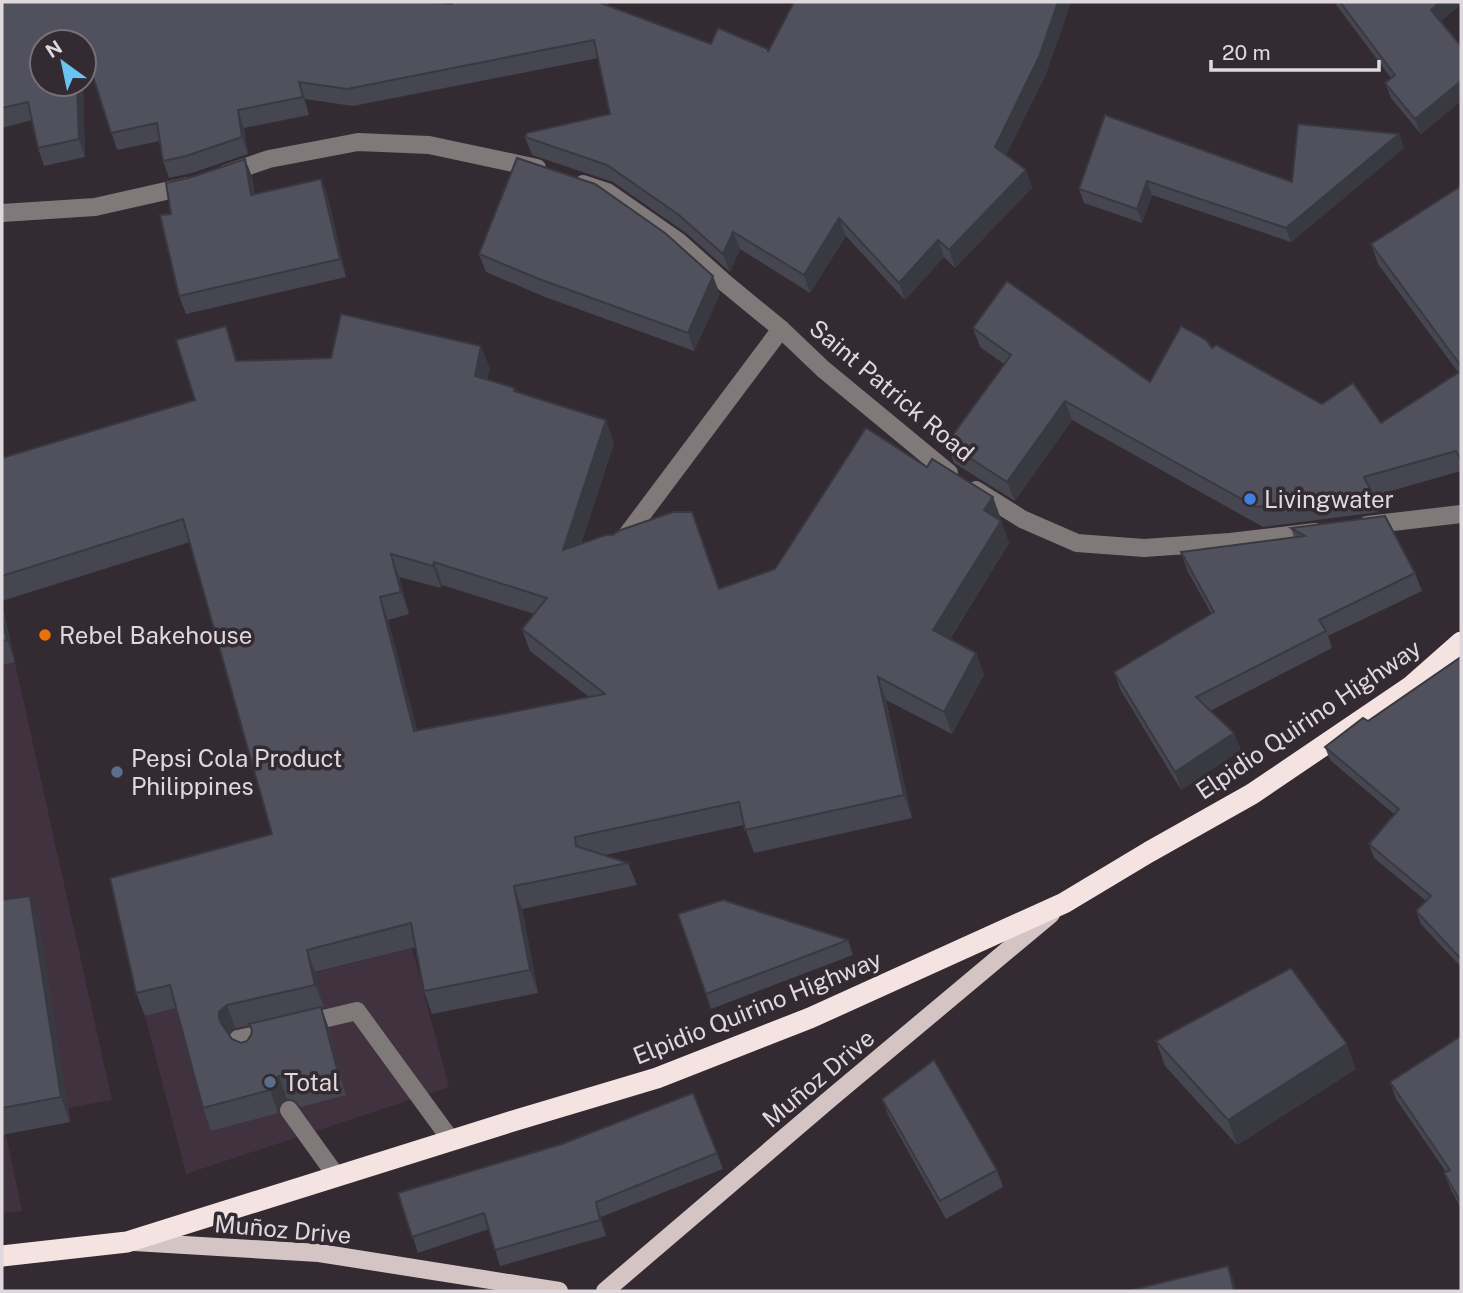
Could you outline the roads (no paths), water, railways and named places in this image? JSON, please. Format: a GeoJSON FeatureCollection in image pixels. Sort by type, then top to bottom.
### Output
{"type":"FeatureCollection","features":[{"type":"Feature","properties":{"kind":"highway","name":"Elpidio Quirino Highway"},"geometry":{"type":"LineString","coordinates":[[2,1256],[127,1242],[657,1078],[810,1018],[1064,903],[1252,794],[1410,687],[1461,642]]}},
{"type":"Feature","properties":{"kind":"main road","name":"Muñoz Drive"},"geometry":{"type":"LineString","coordinates":[[605,1291],[1064,903]]}},
{"type":"Feature","properties":{"kind":"main road","name":"Muñoz Drive"},"geometry":{"type":"LineString","coordinates":[[127,1242],[319,1253],[559,1291]]}},
{"type":"Feature","properties":{"kind":"street"},"geometry":{"type":"LineString","coordinates":[[2,213],[95,207],[195,184],[269,159],[358,142],[429,145],[547,171]]}},
{"type":"Feature","properties":{"kind":"street","name":"Saint Patrick Road"},"geometry":{"type":"LineString","coordinates":[[571,180],[607,192],[679,242],[781,328],[831,376],[944,470],[1022,519],[1077,543],[1144,548],[1230,542],[1325,530]]}},
{"type":"Feature","properties":{"kind":"street","name":"Saint Patrick Road"},"geometry":{"type":"LineString","coordinates":[[617,547],[781,328]]}},
{"type":"Feature","properties":{"kind":"street"},"geometry":{"type":"LineString","coordinates":[[1353,527],[1461,513]]}},
{"type":"Feature","properties":{"kind":"street"},"geometry":{"type":"LineString","coordinates":[[249,1055],[238,1039],[357,1012],[451,1140]]}},
{"type":"Feature","properties":{"kind":"street"},"geometry":{"type":"LineString","coordinates":[[289,1110],[337,1177]]}},
{"type":"Feature","properties":{"kind":"place","name":"Livingwater"},"geometry":{"type":"Point","coordinates":[1250,499]}},
{"type":"Feature","properties":{"kind":"place","name":"Rebel Bakehouse"},"geometry":{"type":"Point","coordinates":[45,635]}},
{"type":"Feature","properties":{"kind":"place","name":"Pepsi Cola Product Philippines"},"geometry":{"type":"Point","coordinates":[117,772]}},
{"type":"Feature","properties":{"kind":"place","name":"Total"},"geometry":{"type":"Point","coordinates":[270,1082]}}]}
